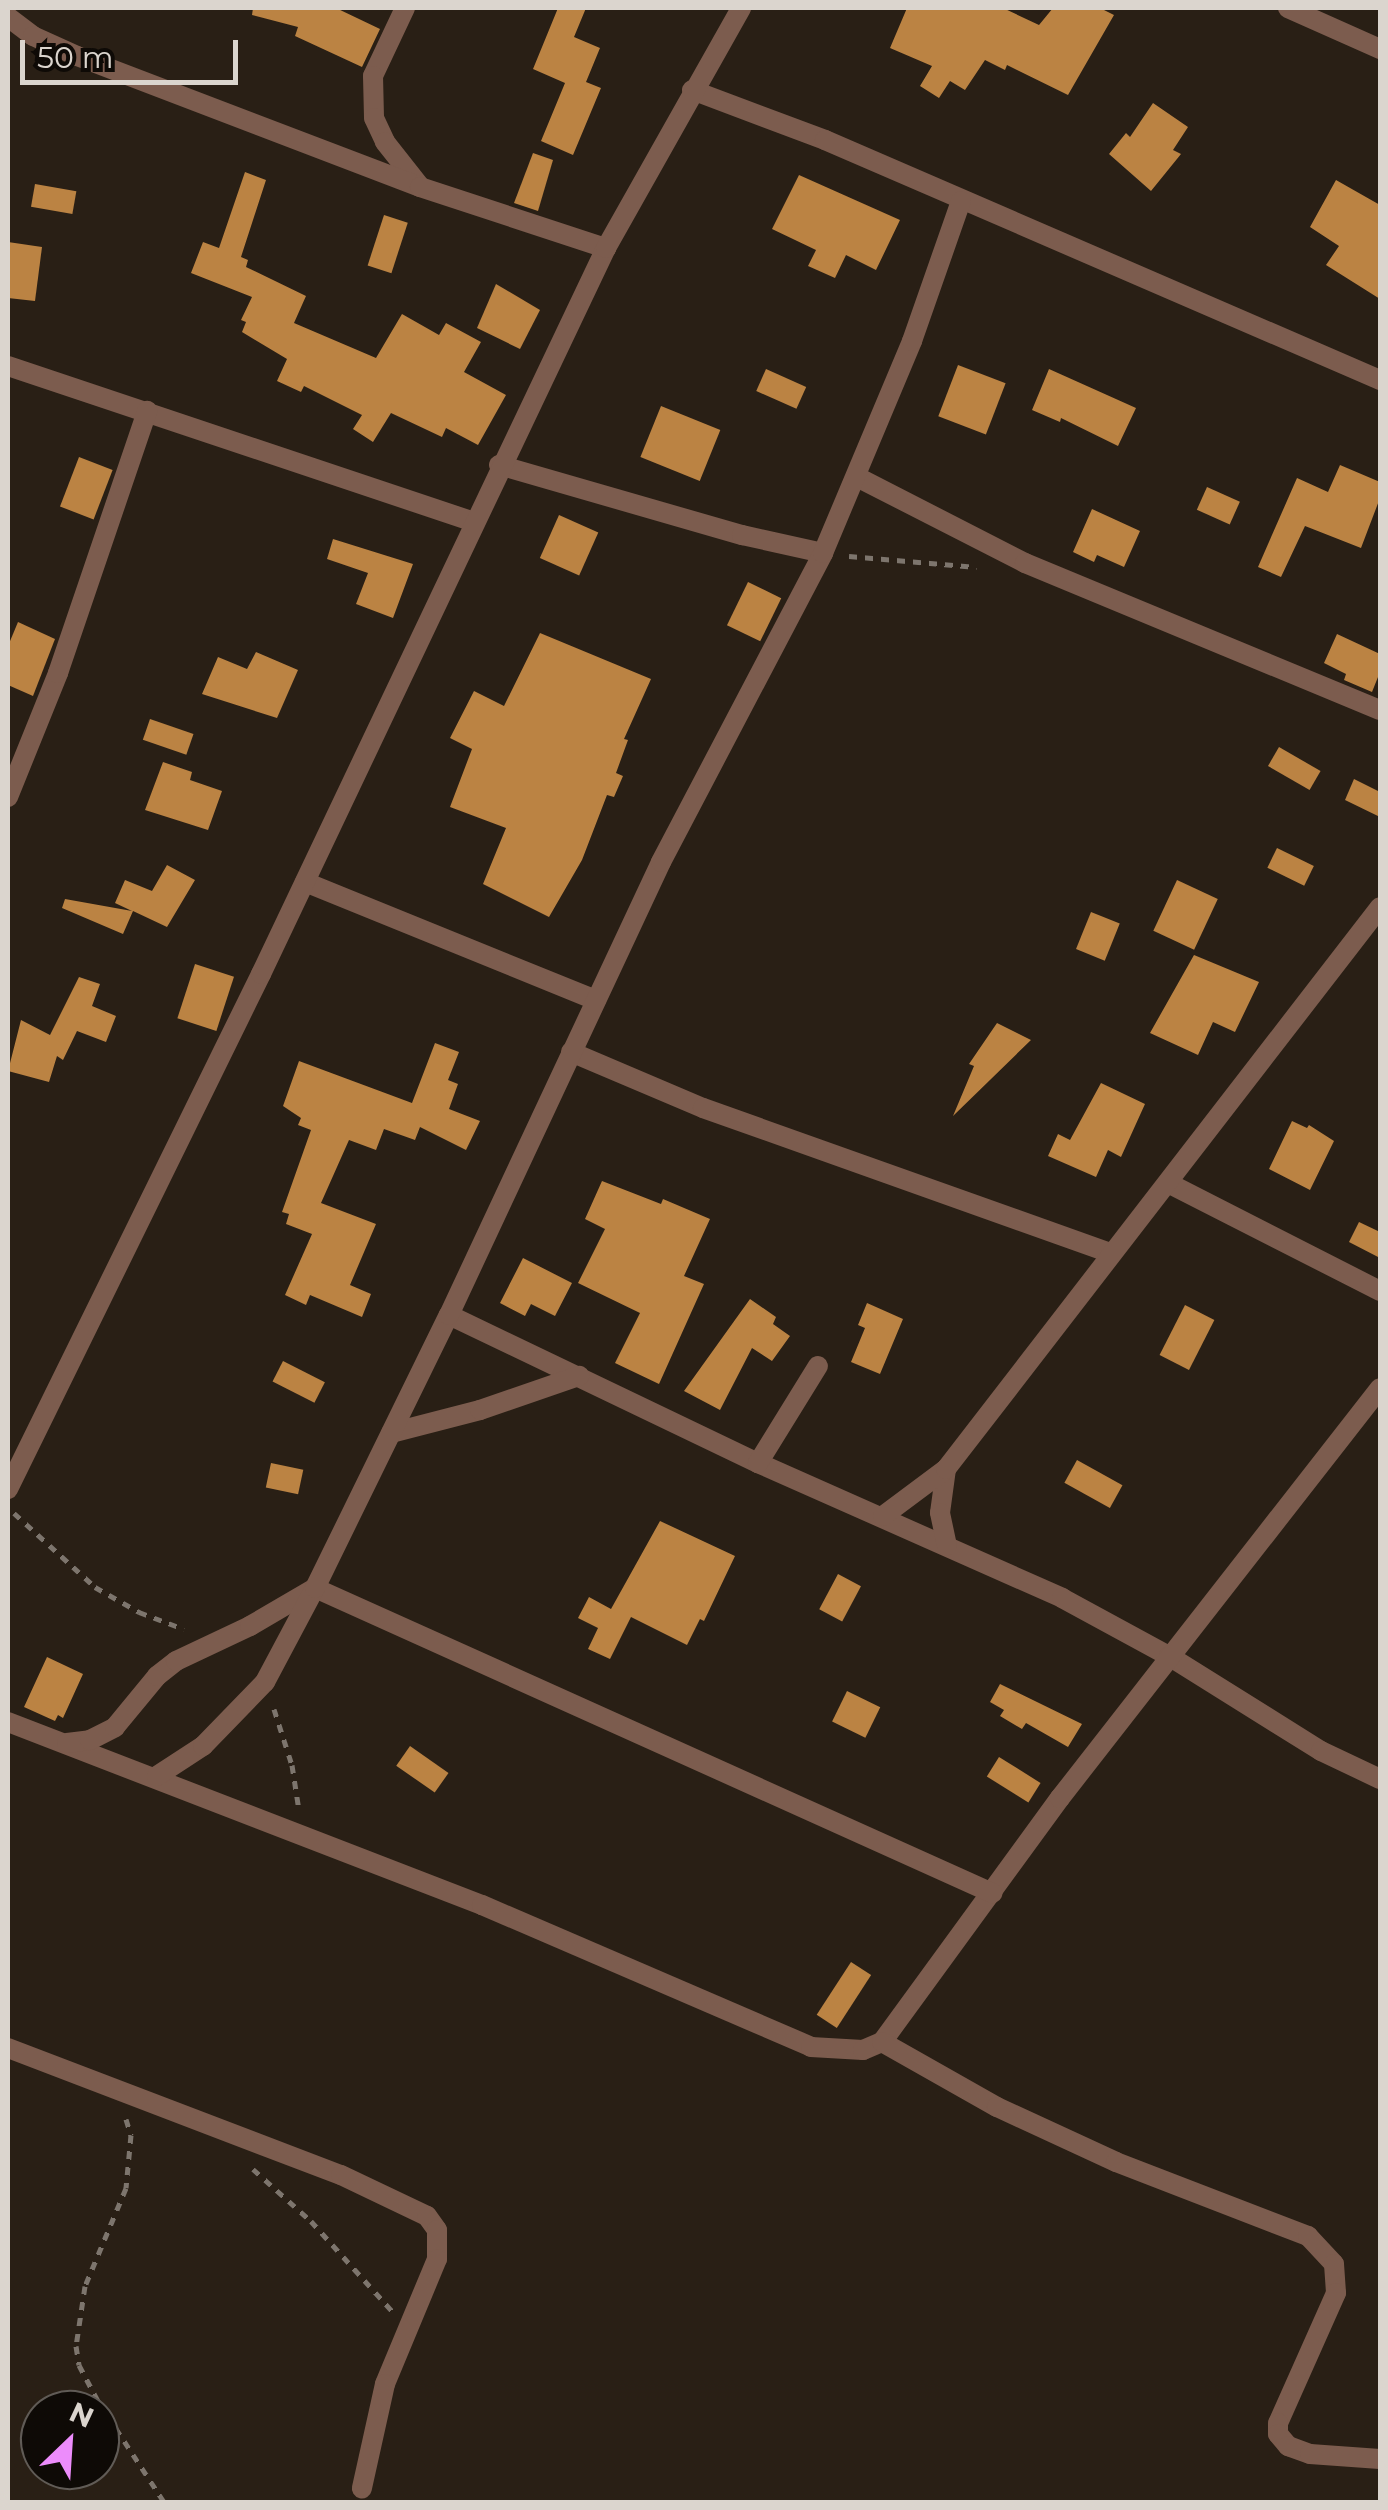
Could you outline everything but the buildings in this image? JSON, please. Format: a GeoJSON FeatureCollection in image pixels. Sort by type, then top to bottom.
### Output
{"type":"FeatureCollection","features":[{"type":"Feature","properties":{"kind":"street"},"geometry":{"type":"LineString","coordinates":[[406,8],[373,76],[374,118],[385,142],[420,187]]}},
{"type":"Feature","properties":{"kind":"street"},"geometry":{"type":"LineString","coordinates":[[8,1489],[305,882],[499,465],[606,248],[741,8]]}},
{"type":"Feature","properties":{"kind":"street"},"geometry":{"type":"LineString","coordinates":[[1288,8],[1380,49]]}},
{"type":"Feature","properties":{"kind":"street"},"geometry":{"type":"LineString","coordinates":[[8,16],[33,36],[77,56],[420,187],[606,248]]}},
{"type":"Feature","properties":{"kind":"street"},"geometry":{"type":"LineString","coordinates":[[692,90],[825,140],[1380,380]]}},
{"type":"Feature","properties":{"kind":"street"},"geometry":{"type":"LineString","coordinates":[[157,1776],[202,1746],[266,1682],[315,1588],[449,1315],[662,862],[824,553],[857,477],[960,201]]}},
{"type":"Feature","properties":{"kind":"street"},"geometry":{"type":"LineString","coordinates":[[8,366],[472,522]]}},
{"type":"Feature","properties":{"kind":"street"},"geometry":{"type":"LineString","coordinates":[[8,797],[58,673],[147,411]]}},
{"type":"Feature","properties":{"kind":"street"},"geometry":{"type":"LineString","coordinates":[[499,465],[742,535],[824,553]]}},
{"type":"Feature","properties":{"kind":"street"},"geometry":{"type":"LineString","coordinates":[[857,477],[1025,563],[1380,710]]}},
{"type":"Feature","properties":{"kind":"street"},"geometry":{"type":"LineString","coordinates":[[305,882],[596,1000]]}},
{"type":"Feature","properties":{"kind":"street"},"geometry":{"type":"LineString","coordinates":[[884,1516],[946,1469],[1110,1254],[1170,1184],[1380,907]]}},
{"type":"Feature","properties":{"kind":"street"},"geometry":{"type":"LineString","coordinates":[[571,1052],[703,1108],[1110,1254]]}},
{"type":"Feature","properties":{"kind":"street"},"geometry":{"type":"LineString","coordinates":[[1170,1184],[1380,1291]]}},
{"type":"Feature","properties":{"kind":"street"},"geometry":{"type":"LineString","coordinates":[[449,1315],[758,1462],[947,1545],[1170,1656],[1321,1751],[1380,1779]]}},
{"type":"Feature","properties":{"kind":"street"},"geometry":{"type":"LineString","coordinates":[[758,1462],[818,1366]]}},
{"type":"Feature","properties":{"kind":"street"},"geometry":{"type":"LineString","coordinates":[[391,1433],[480,1410],[579,1376]]}},
{"type":"Feature","properties":{"kind":"street"},"geometry":{"type":"LineString","coordinates":[[8,1722],[157,1776],[619,1961],[811,2046],[864,2050],[882,2042],[1170,1656],[1380,1388]]}},
{"type":"Feature","properties":{"kind":"street"},"geometry":{"type":"LineString","coordinates":[[946,1469],[940,1513],[947,1545]]}},
{"type":"Feature","properties":{"kind":"street"},"geometry":{"type":"LineString","coordinates":[[64,1744],[90,1740],[115,1727],[157,1676],[176,1661],[315,1588]]}},
{"type":"Feature","properties":{"kind":"street"},"geometry":{"type":"LineString","coordinates":[[315,1588],[992,1894]]}},
{"type":"Feature","properties":{"kind":"street"},"geometry":{"type":"LineString","coordinates":[[882,2042],[997,2107],[1116,2162],[1308,2236],[1334,2264],[1336,2294],[1278,2422],[1278,2434],[1288,2446],[1310,2454],[1380,2459]]}},
{"type":"Feature","properties":{"kind":"street"},"geometry":{"type":"LineString","coordinates":[[8,2048],[341,2175],[426,2216],[437,2230],[440,2246],[386,2384],[362,2488]]}},
{"type":"Feature","properties":{"kind":"path"},"geometry":{"type":"LineString","coordinates":[[824,553],[956,566],[1025,563]]}},
{"type":"Feature","properties":{"kind":"path"},"geometry":{"type":"LineString","coordinates":[[8,1508],[94,1587],[140,1612],[217,1642]]}},
{"type":"Feature","properties":{"kind":"path"},"geometry":{"type":"LineString","coordinates":[[266,1682],[292,1765],[303,1835]]}},
{"type":"Feature","properties":{"kind":"path"},"geometry":{"type":"LineString","coordinates":[[108,2086],[131,2134],[130,2162],[126,2188],[85,2286],[76,2346],[78,2365],[116,2432],[164,2502]]}},
{"type":"Feature","properties":{"kind":"path"},"geometry":{"type":"LineString","coordinates":[[250,2166],[312,2222],[407,2327]]}}]}
